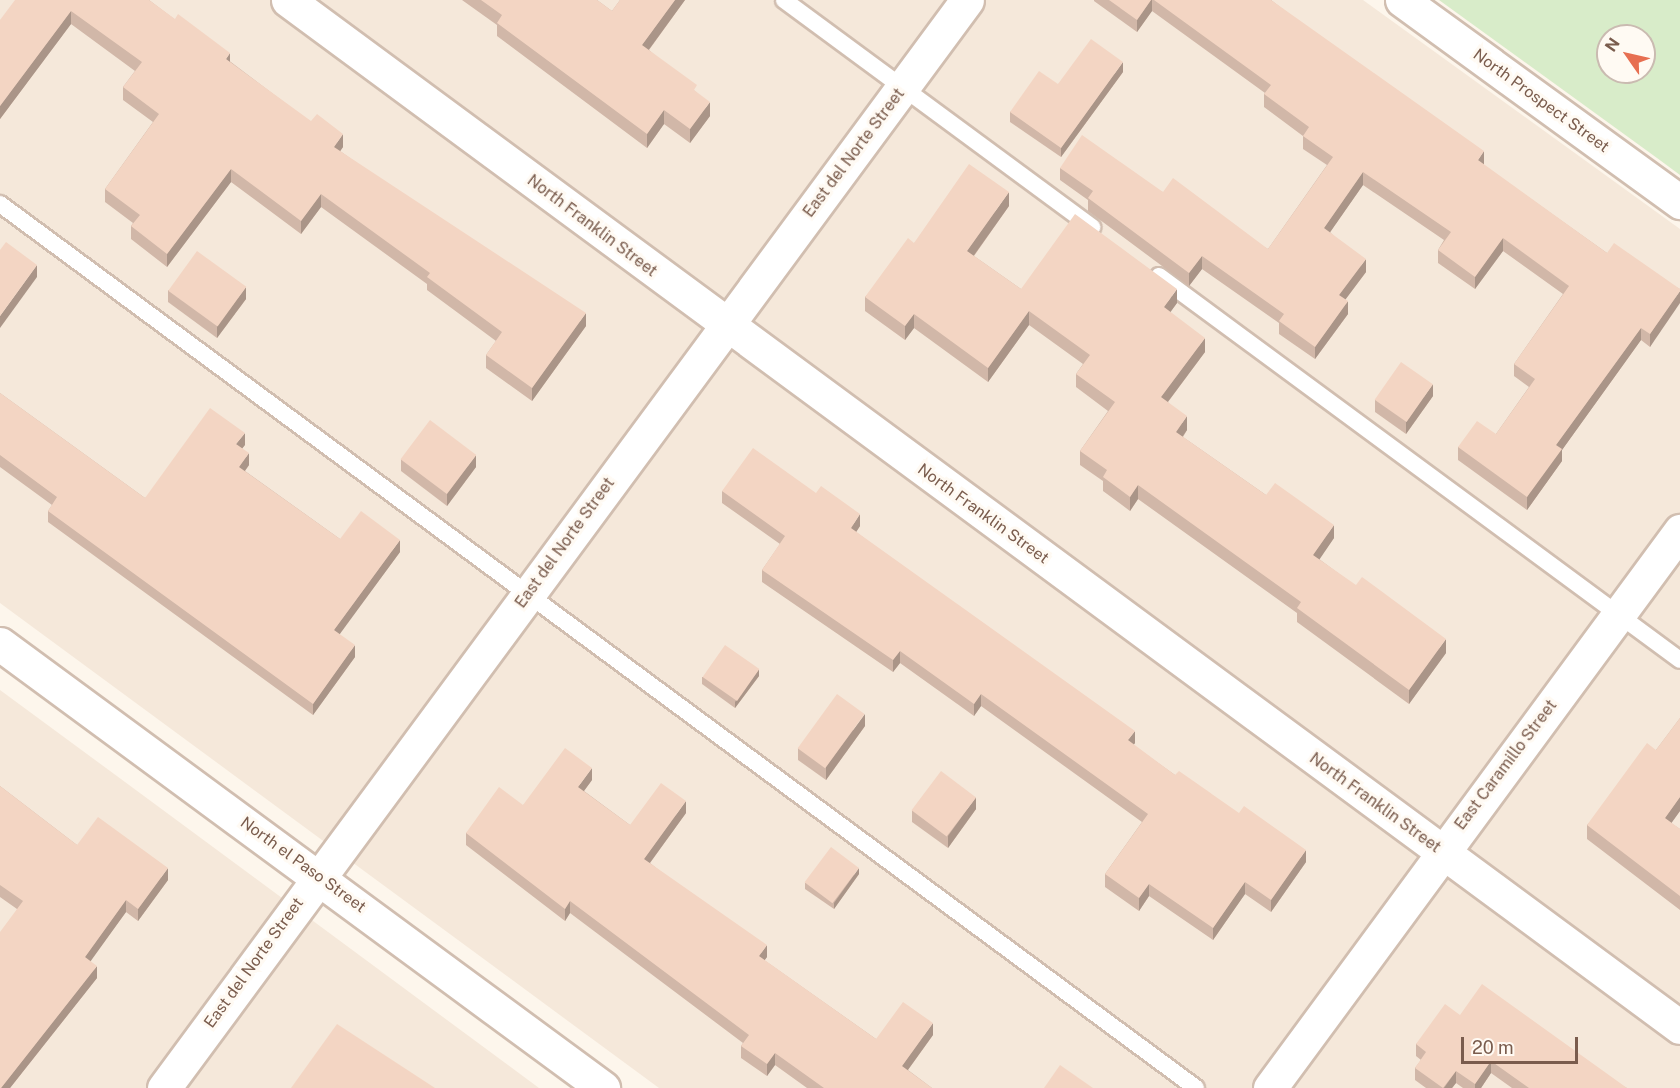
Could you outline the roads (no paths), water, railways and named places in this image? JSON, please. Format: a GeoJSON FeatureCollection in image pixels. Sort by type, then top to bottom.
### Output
{"type":"FeatureCollection","features":[{"type":"Feature","properties":{"kind":"street","name":"North Franklin Street"},"geometry":{"type":"LineString","coordinates":[[288,0],[1680,1027]]}},
{"type":"Feature","properties":{"kind":"street","name":"East del Norte Street"},"geometry":{"type":"LineString","coordinates":[[164,1088],[317,875],[528,594],[967,0]]}},
{"type":"Feature","properties":{"kind":"street","name":"North Prospect Street"},"geometry":{"type":"LineString","coordinates":[[1402,0],[1680,202]]}},
{"type":"Feature","properties":{"kind":"street","name":"East Caramillo Street"},"geometry":{"type":"LineString","coordinates":[[1270,1088],[1441,852],[1680,531]]}},
{"type":"Feature","properties":{"kind":"street","name":"North el Paso Street"},"geometry":{"type":"LineString","coordinates":[[0,644],[317,875],[603,1088]]}},
{"type":"Feature","properties":{"kind":"lane"},"geometry":{"type":"LineString","coordinates":[[784,0],[1108,238]]}},
{"type":"Feature","properties":{"kind":"lane"},"geometry":{"type":"LineString","coordinates":[[0,204],[1196,1088]]}},
{"type":"Feature","properties":{"kind":"lane"},"geometry":{"type":"LineString","coordinates":[[1146,267],[1680,660]]}}]}
